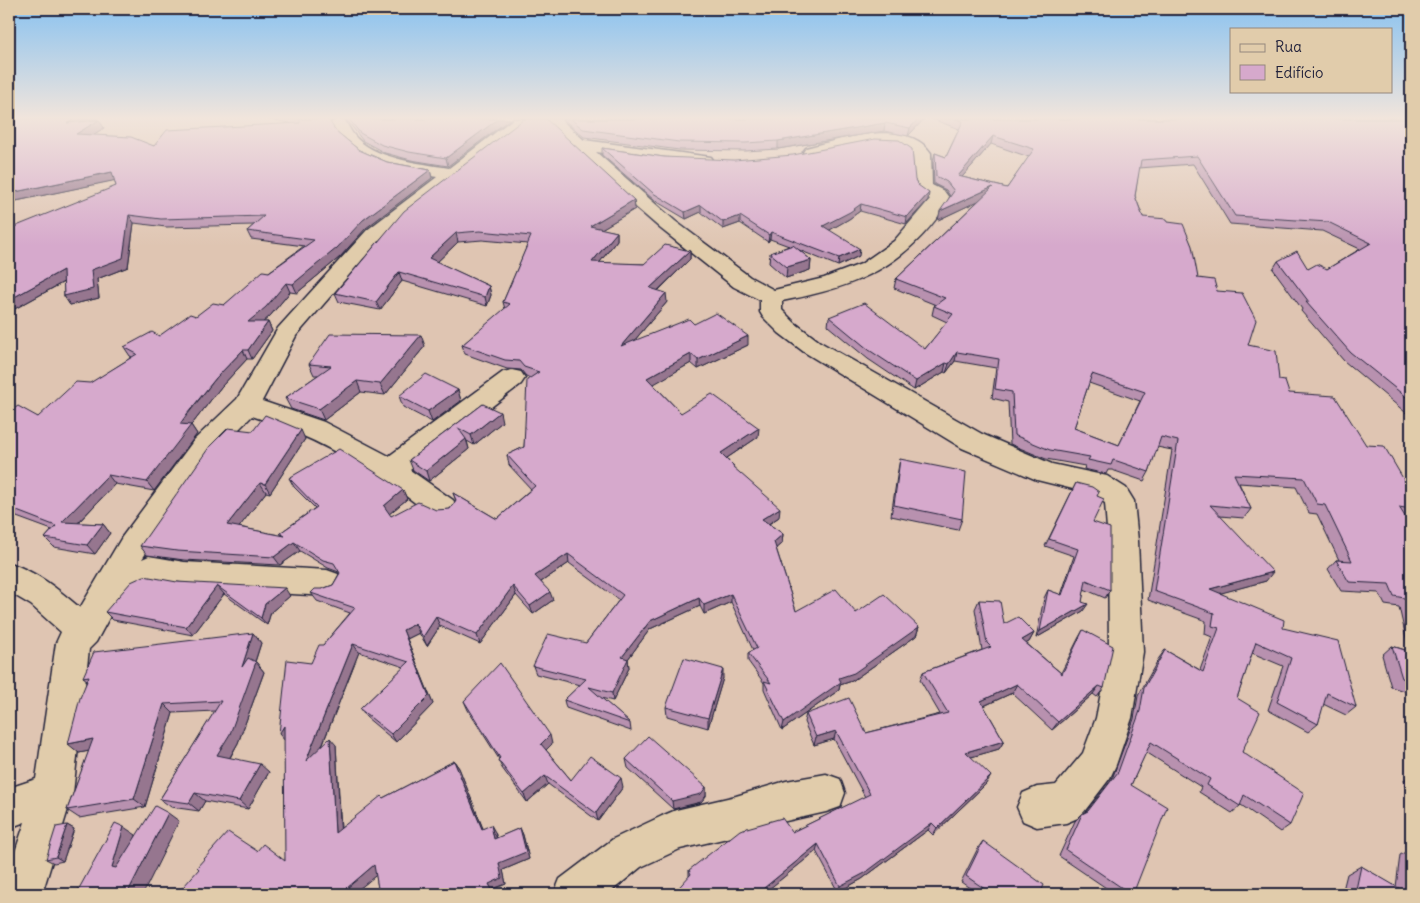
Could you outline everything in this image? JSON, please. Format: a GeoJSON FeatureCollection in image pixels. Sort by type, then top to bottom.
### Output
{"type":"FeatureCollection","features":[{"type":"Feature","properties":{"kind":"street"},"geometry":{"type":"LineString","coordinates":[[392,161],[451,174]]}},
{"type":"Feature","properties":{"kind":"street"},"geometry":{"type":"LineString","coordinates":[[21,894],[54,793],[78,645],[133,546],[204,447],[247,405],[286,333],[374,234],[468,161]]}},
{"type":"Feature","properties":{"kind":"street"},"geometry":{"type":"LineString","coordinates":[[597,161],[668,225],[742,282],[771,297],[819,288],[861,273],[897,250],[940,199],[938,195],[925,189],[923,185],[922,161]]}},
{"type":"Feature","properties":{"kind":"street"},"geometry":{"type":"LineString","coordinates":[[771,297],[771,312],[787,328],[842,366],[972,441],[1047,473],[1097,484],[1116,496],[1119,501],[1123,541],[1126,652],[1114,718],[1097,765],[1066,803],[1037,807]]}},
{"type":"Feature","properties":{"kind":"street"},"geometry":{"type":"LineString","coordinates":[[390,470],[512,378]]}},
{"type":"Feature","properties":{"kind":"street"},"geometry":{"type":"LineString","coordinates":[[247,405],[295,421],[341,443],[390,470],[443,508]]}},
{"type":"Feature","properties":{"kind":"street"},"geometry":{"type":"LineString","coordinates":[[78,645],[116,588],[126,579],[150,569],[184,575],[327,583]]}},
{"type":"Feature","properties":{"kind":"street"},"geometry":{"type":"LineString","coordinates":[[9,576],[42,595],[78,645]]}},
{"type":"Feature","properties":{"kind":"street"},"geometry":{"type":"LineString","coordinates":[[9,808],[54,793]]}},
{"type":"Feature","properties":{"kind":"street"},"geometry":{"type":"LineString","coordinates":[[575,894],[627,853],[676,830],[736,816],[786,801],[826,793]]}},
{"type":"Feature","properties":{"kind":"building"},"geometry":{"type":"Polygon","coordinates":[[[9,161],[385,161],[430,170],[363,220],[337,248],[293,284],[286,283],[266,307],[248,322],[268,322],[248,350],[243,350],[216,378],[187,414],[180,424],[191,425],[147,482],[108,475],[62,522],[103,524],[87,545],[45,538],[56,526],[9,508],[9,412],[18,406],[38,417],[76,382],[90,383],[137,354],[124,347],[152,332],[159,336],[190,314],[196,316],[213,303],[224,305],[263,271],[269,272],[314,240],[247,231],[264,216],[161,219],[129,215],[123,258],[91,270],[93,289],[64,296],[63,270],[9,300],[9,229],[116,186],[112,172],[9,192],[9,161]]]}},
{"type":"Feature","properties":{"kind":"building"},"geometry":{"type":"Polygon","coordinates":[[[469,161],[592,161],[634,200],[590,226],[617,232],[592,262],[644,264],[665,245],[690,251],[650,288],[666,293],[621,346],[689,319],[694,324],[716,313],[748,336],[698,360],[691,354],[647,378],[681,413],[712,394],[759,428],[721,453],[734,466],[732,466],[780,508],[762,519],[783,534],[774,542],[796,611],[836,589],[856,613],[884,594],[919,627],[854,673],[839,678],[841,682],[784,722],[764,681],[771,683],[748,653],[757,648],[731,594],[704,605],[699,598],[650,621],[622,657],[628,659],[612,693],[589,687],[630,723],[564,700],[586,679],[533,666],[548,634],[586,643],[623,595],[568,554],[535,576],[550,592],[530,606],[513,586],[477,635],[436,617],[423,637],[415,624],[403,630],[429,696],[391,734],[360,709],[409,662],[353,644],[306,761],[330,738],[335,833],[381,796],[383,798],[454,761],[482,829],[491,825],[494,839],[520,828],[526,852],[499,863],[502,878],[489,884],[494,894],[379,894],[374,865],[340,894],[177,894],[199,869],[197,867],[228,832],[257,851],[263,844],[285,861],[284,726],[279,734],[287,660],[311,663],[319,645],[323,645],[355,608],[311,593],[315,589],[322,589],[333,585],[340,573],[334,563],[323,560],[294,542],[274,557],[177,551],[140,546],[210,446],[228,428],[253,431],[265,415],[301,430],[265,484],[260,483],[227,525],[285,536],[280,533],[317,507],[289,478],[339,449],[403,490],[384,506],[391,516],[418,502],[436,510],[450,509],[456,500],[453,493],[497,519],[535,486],[507,455],[524,447],[527,380],[539,372],[524,367],[519,361],[505,360],[462,345],[510,304],[503,302],[531,236],[480,231],[456,233],[429,258],[489,286],[485,297],[399,272],[376,302],[335,293],[404,211],[469,161]]]}},
{"type":"Feature","properties":{"kind":"building"},"geometry":{"type":"Polygon","coordinates":[[[617,161],[913,161],[915,180],[918,185],[929,193],[907,217],[861,204],[823,226],[860,249],[839,258],[771,232],[769,235],[740,216],[723,222],[701,205],[685,212],[653,193],[617,161]]]}},
{"type":"Feature","properties":{"kind":"building"},"geometry":{"type":"Polygon","coordinates":[[[935,161],[971,161],[958,176],[1007,188],[1026,161],[1141,161],[1135,196],[1143,217],[1167,219],[1168,222],[1183,224],[1192,246],[1198,278],[1214,280],[1217,291],[1242,293],[1256,320],[1248,345],[1276,351],[1279,380],[1285,381],[1289,393],[1335,396],[1366,445],[1384,446],[1411,492],[1411,509],[1399,507],[1411,526],[1411,610],[1409,599],[1394,596],[1389,584],[1349,582],[1336,560],[1352,561],[1325,505],[1317,504],[1304,478],[1234,474],[1251,509],[1210,505],[1273,572],[1210,589],[1284,620],[1283,628],[1338,641],[1356,707],[1327,693],[1318,724],[1277,702],[1291,658],[1256,642],[1237,698],[1260,712],[1242,752],[1304,793],[1290,825],[1244,795],[1240,806],[1207,785],[1210,779],[1151,742],[1131,785],[1167,807],[1133,894],[1066,850],[1082,814],[1088,811],[1118,772],[1140,711],[1144,688],[1165,650],[1203,672],[1219,628],[1212,626],[1214,613],[1154,591],[1178,441],[1161,437],[1149,472],[1113,460],[1111,465],[1088,460],[1090,457],[1050,450],[1014,435],[1012,392],[995,389],[999,359],[957,352],[949,364],[946,363],[916,381],[869,350],[829,317],[864,303],[925,349],[953,314],[934,306],[945,298],[896,279],[993,187],[940,211],[954,191],[947,182],[936,176],[935,161]],[[1092,374],[1074,428],[1119,445],[1145,392],[1092,374]]]}},
{"type":"Feature","properties":{"kind":"building"},"geometry":{"type":"Polygon","coordinates":[[[1200,161],[1411,161],[1411,401],[1350,352],[1306,302],[1309,302],[1278,261],[1297,251],[1308,269],[1317,264],[1327,269],[1371,243],[1328,222],[1235,216],[1200,161]]]}},
{"type":"Feature","properties":{"kind":"building"},"geometry":{"type":"Polygon","coordinates":[[[793,245],[811,260],[787,267],[770,253],[793,245]]]}},
{"type":"Feature","properties":{"kind":"building"},"geometry":{"type":"Polygon","coordinates":[[[330,334],[421,335],[380,384],[357,381],[319,409],[285,398],[331,366],[309,364],[330,334]]]}},
{"type":"Feature","properties":{"kind":"building"},"geometry":{"type":"Polygon","coordinates":[[[426,374],[458,390],[428,411],[399,396],[426,374]]]}},
{"type":"Feature","properties":{"kind":"building"},"geometry":{"type":"Polygon","coordinates":[[[483,404],[500,412],[471,435],[458,428],[466,439],[426,471],[409,460],[483,404]]]}},
{"type":"Feature","properties":{"kind":"building"},"geometry":{"type":"Polygon","coordinates":[[[900,459],[966,472],[962,519],[894,505],[900,459]]]}},
{"type":"Feature","properties":{"kind":"building"},"geometry":{"type":"Polygon","coordinates":[[[1076,483],[1092,487],[1099,492],[1097,496],[1104,499],[1093,522],[1110,528],[1110,590],[1086,580],[1082,602],[1088,604],[1040,631],[1048,590],[1062,595],[1078,549],[1049,539],[1076,483]]]}},
{"type":"Feature","properties":{"kind":"building"},"geometry":{"type":"Polygon","coordinates":[[[144,576],[177,582],[285,588],[265,604],[261,618],[217,586],[186,627],[105,612],[131,582],[144,576]]]}},
{"type":"Feature","properties":{"kind":"building"},"geometry":{"type":"Polygon","coordinates":[[[979,600],[1000,601],[1004,624],[1018,617],[1034,633],[1022,640],[1062,674],[1083,630],[1113,646],[1104,688],[1099,686],[1058,722],[1017,684],[981,701],[1004,741],[966,752],[991,776],[937,828],[932,823],[865,873],[840,886],[818,844],[764,888],[768,894],[673,894],[691,874],[689,870],[740,830],[782,818],[792,832],[870,794],[836,731],[816,737],[806,714],[849,698],[866,733],[948,713],[923,672],[991,647],[987,643],[979,600]]]}},
{"type":"Feature","properties":{"kind":"building"},"geometry":{"type":"Polygon","coordinates":[[[253,633],[242,667],[248,658],[256,662],[230,734],[217,755],[260,764],[239,801],[195,793],[189,803],[160,799],[221,701],[164,704],[134,799],[67,810],[93,739],[68,744],[80,698],[89,676],[83,677],[94,652],[253,633]]]}},
{"type":"Feature","properties":{"kind":"building"},"geometry":{"type":"Polygon","coordinates":[[[1392,646],[1411,652],[1411,681],[1402,678],[1392,646]]]}},
{"type":"Feature","properties":{"kind":"building"},"geometry":{"type":"Polygon","coordinates":[[[684,658],[723,669],[708,718],[666,707],[684,658]]]}},
{"type":"Feature","properties":{"kind":"building"},"geometry":{"type":"Polygon","coordinates":[[[500,663],[550,735],[541,744],[571,780],[590,756],[621,778],[596,813],[545,776],[524,794],[498,760],[500,758],[464,701],[500,663]]]}},
{"type":"Feature","properties":{"kind":"building"},"geometry":{"type":"Polygon","coordinates":[[[648,736],[706,787],[701,794],[672,801],[626,759],[648,736]]]}},
{"type":"Feature","properties":{"kind":"building"},"geometry":{"type":"Polygon","coordinates":[[[155,806],[168,813],[127,894],[76,894],[115,823],[124,827],[112,867],[116,868],[155,806]]]}},
{"type":"Feature","properties":{"kind":"building"},"geometry":{"type":"Polygon","coordinates":[[[67,825],[56,857],[46,859],[56,827],[67,825]]]}},
{"type":"Feature","properties":{"kind":"building"},"geometry":{"type":"Polygon","coordinates":[[[983,841],[1044,885],[1040,894],[992,894],[966,876],[983,841]]]}},
{"type":"Feature","properties":{"kind":"building"},"geometry":{"type":"Polygon","coordinates":[[[1361,866],[1404,891],[1403,894],[1355,894],[1361,866]]]}},
{"type":"Feature","properties":{"kind":"building"},"geometry":{"type":"Polygon","coordinates":[[[593,890],[596,894],[588,894],[593,890]]]}}]}
